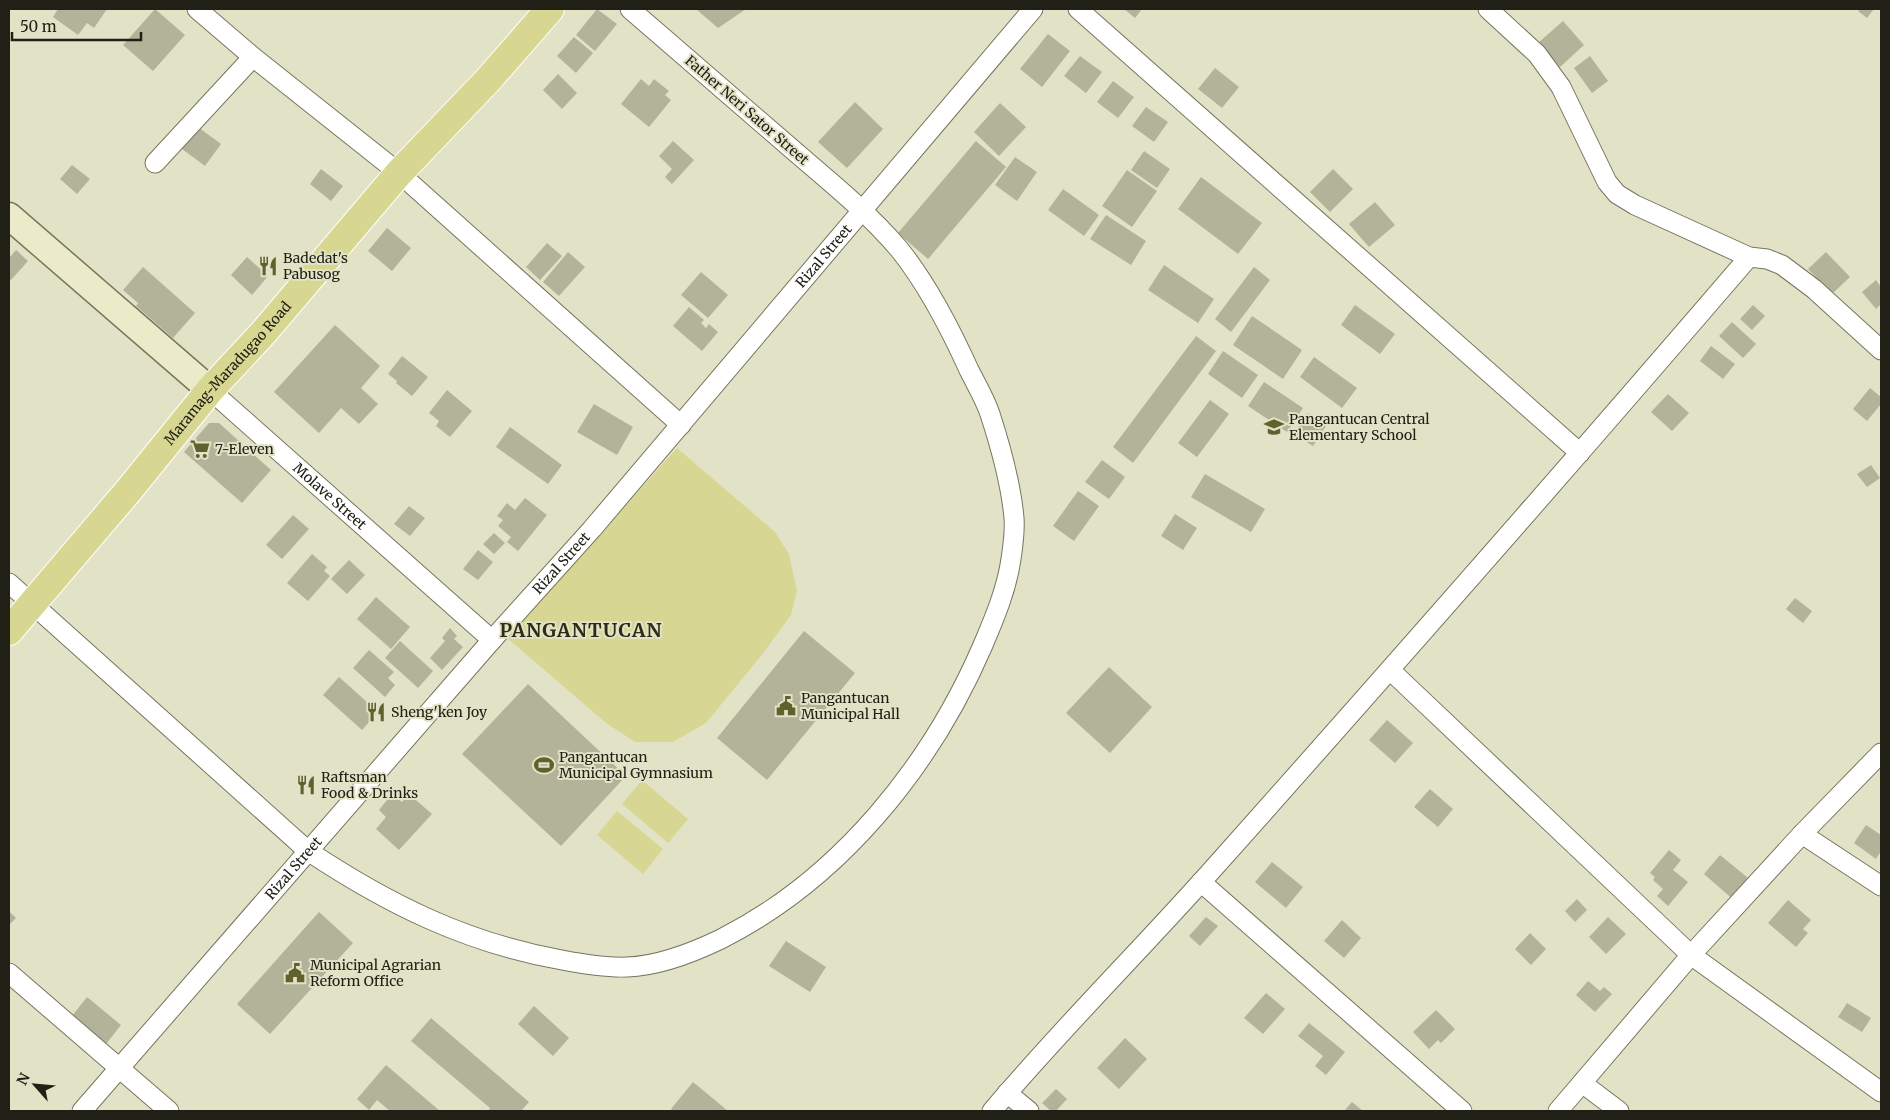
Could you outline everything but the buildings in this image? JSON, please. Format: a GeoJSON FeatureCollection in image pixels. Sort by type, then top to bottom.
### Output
{"type":"FeatureCollection","features":[{"type":"Feature","properties":{"kind":"main road","name":"Maramag-Maradugao Road"},"geometry":{"type":"LineString","coordinates":[[9,631],[129,490],[210,390],[264,332],[399,174],[488,80],[550,9]]}},
{"type":"Feature","properties":{"kind":"street"},"geometry":{"type":"LineString","coordinates":[[197,9],[399,174],[681,425]]}},
{"type":"Feature","properties":{"kind":"street","name":"Father Neri Sator Street"},"geometry":{"type":"LineString","coordinates":[[9,583],[308,851],[353,881],[396,904],[436,923],[476,938],[533,955],[581,964],[628,968],[664,961],[702,948],[745,926],[789,897],[834,860],[901,786],[929,746],[978,658],[997,612],[1010,564],[1014,520],[1006,470],[988,409],[960,350],[928,292],[900,251],[864,210],[630,9]]}},
{"type":"Feature","properties":{"kind":"street","name":"Rizal Street"},"geometry":{"type":"LineString","coordinates":[[82,1111],[681,425],[1033,9]]}},
{"type":"Feature","properties":{"kind":"street"},"geometry":{"type":"LineString","coordinates":[[1078,9],[1580,453]]}},
{"type":"Feature","properties":{"kind":"street"},"geometry":{"type":"LineString","coordinates":[[1488,9],[1537,54],[1561,87],[1607,182],[1617,194],[1634,205],[1748,257],[1766,258],[1782,265],[1814,289],[1881,350]]}},
{"type":"Feature","properties":{"kind":"street"},"geometry":{"type":"LineString","coordinates":[[154,163],[253,56]]}},
{"type":"Feature","properties":{"kind":"street","name":"Molave Street"},"geometry":{"type":"LineString","coordinates":[[9,216],[210,390],[492,640]]}},
{"type":"Feature","properties":{"kind":"street"},"geometry":{"type":"LineString","coordinates":[[992,1111],[1202,882],[1390,670],[1748,257]]}},
{"type":"Feature","properties":{"kind":"street"},"geometry":{"type":"LineString","coordinates":[[1390,670],[1691,955],[1881,1092]]}},
{"type":"Feature","properties":{"kind":"street"},"geometry":{"type":"LineString","coordinates":[[1558,1111],[1691,955],[1802,834],[1881,753]]}},
{"type":"Feature","properties":{"kind":"street"},"geometry":{"type":"LineString","coordinates":[[1802,834],[1881,886]]}},
{"type":"Feature","properties":{"kind":"street"},"geometry":{"type":"LineString","coordinates":[[1202,882],[1462,1111]]}},
{"type":"Feature","properties":{"kind":"street"},"geometry":{"type":"LineString","coordinates":[[9,974],[169,1111]]}},
{"type":"Feature","properties":{"kind":"street"},"geometry":{"type":"LineString","coordinates":[[1582,1083],[1619,1111]]}},
{"type":"Feature","properties":{"kind":"street"},"geometry":{"type":"LineString","coordinates":[[1007,1093],[1029,1111]]}},
{"type":"Feature","properties":{"kind":"green space"},"geometry":{"type":"Polygon","coordinates":[[[677,448],[775,532],[789,554],[797,591],[791,615],[761,656],[706,723],[673,742],[635,742],[606,723],[507,638],[677,448]]]}},
{"type":"Feature","properties":{"kind":"green space"},"geometry":{"type":"Polygon","coordinates":[[[642,780],[688,819],[668,843],[622,804],[642,780]]]}},
{"type":"Feature","properties":{"kind":"green space"},"geometry":{"type":"Polygon","coordinates":[[[617,811],[663,849],[643,874],[597,835],[617,811]]]}},
{"type":"Feature","properties":{"kind":"place","name":"Badedat's Pabusog"},"geometry":{"type":"Point","coordinates":[268,266]}},
{"type":"Feature","properties":{"kind":"place","name":"Pangantucan Central Elementary School"},"geometry":{"type":"Point","coordinates":[1274,427]}},
{"type":"Feature","properties":{"kind":"place","name":"7-Eleven"},"geometry":{"type":"Point","coordinates":[200,449]}},
{"type":"Feature","properties":{"kind":"place","name":"Pangantucan Municipal Hall"},"geometry":{"type":"Point","coordinates":[786,706]}},
{"type":"Feature","properties":{"kind":"place","name":"Sheng'ken Joy"},"geometry":{"type":"Point","coordinates":[376,712]}},
{"type":"Feature","properties":{"kind":"place","name":"Pangantucan Municipal Gymnasium"},"geometry":{"type":"Point","coordinates":[544,765]}},
{"type":"Feature","properties":{"kind":"place","name":"Raftsman Food & Drinks"},"geometry":{"type":"Point","coordinates":[306,785]}},
{"type":"Feature","properties":{"kind":"place","name":"Municipal Agrarian Reform Office"},"geometry":{"type":"Point","coordinates":[295,973]}},
{"type":"Feature","properties":{"kind":"district","name":"PANGANTUCAN"},"geometry":{"type":"Point","coordinates":[581,630]}}]}
